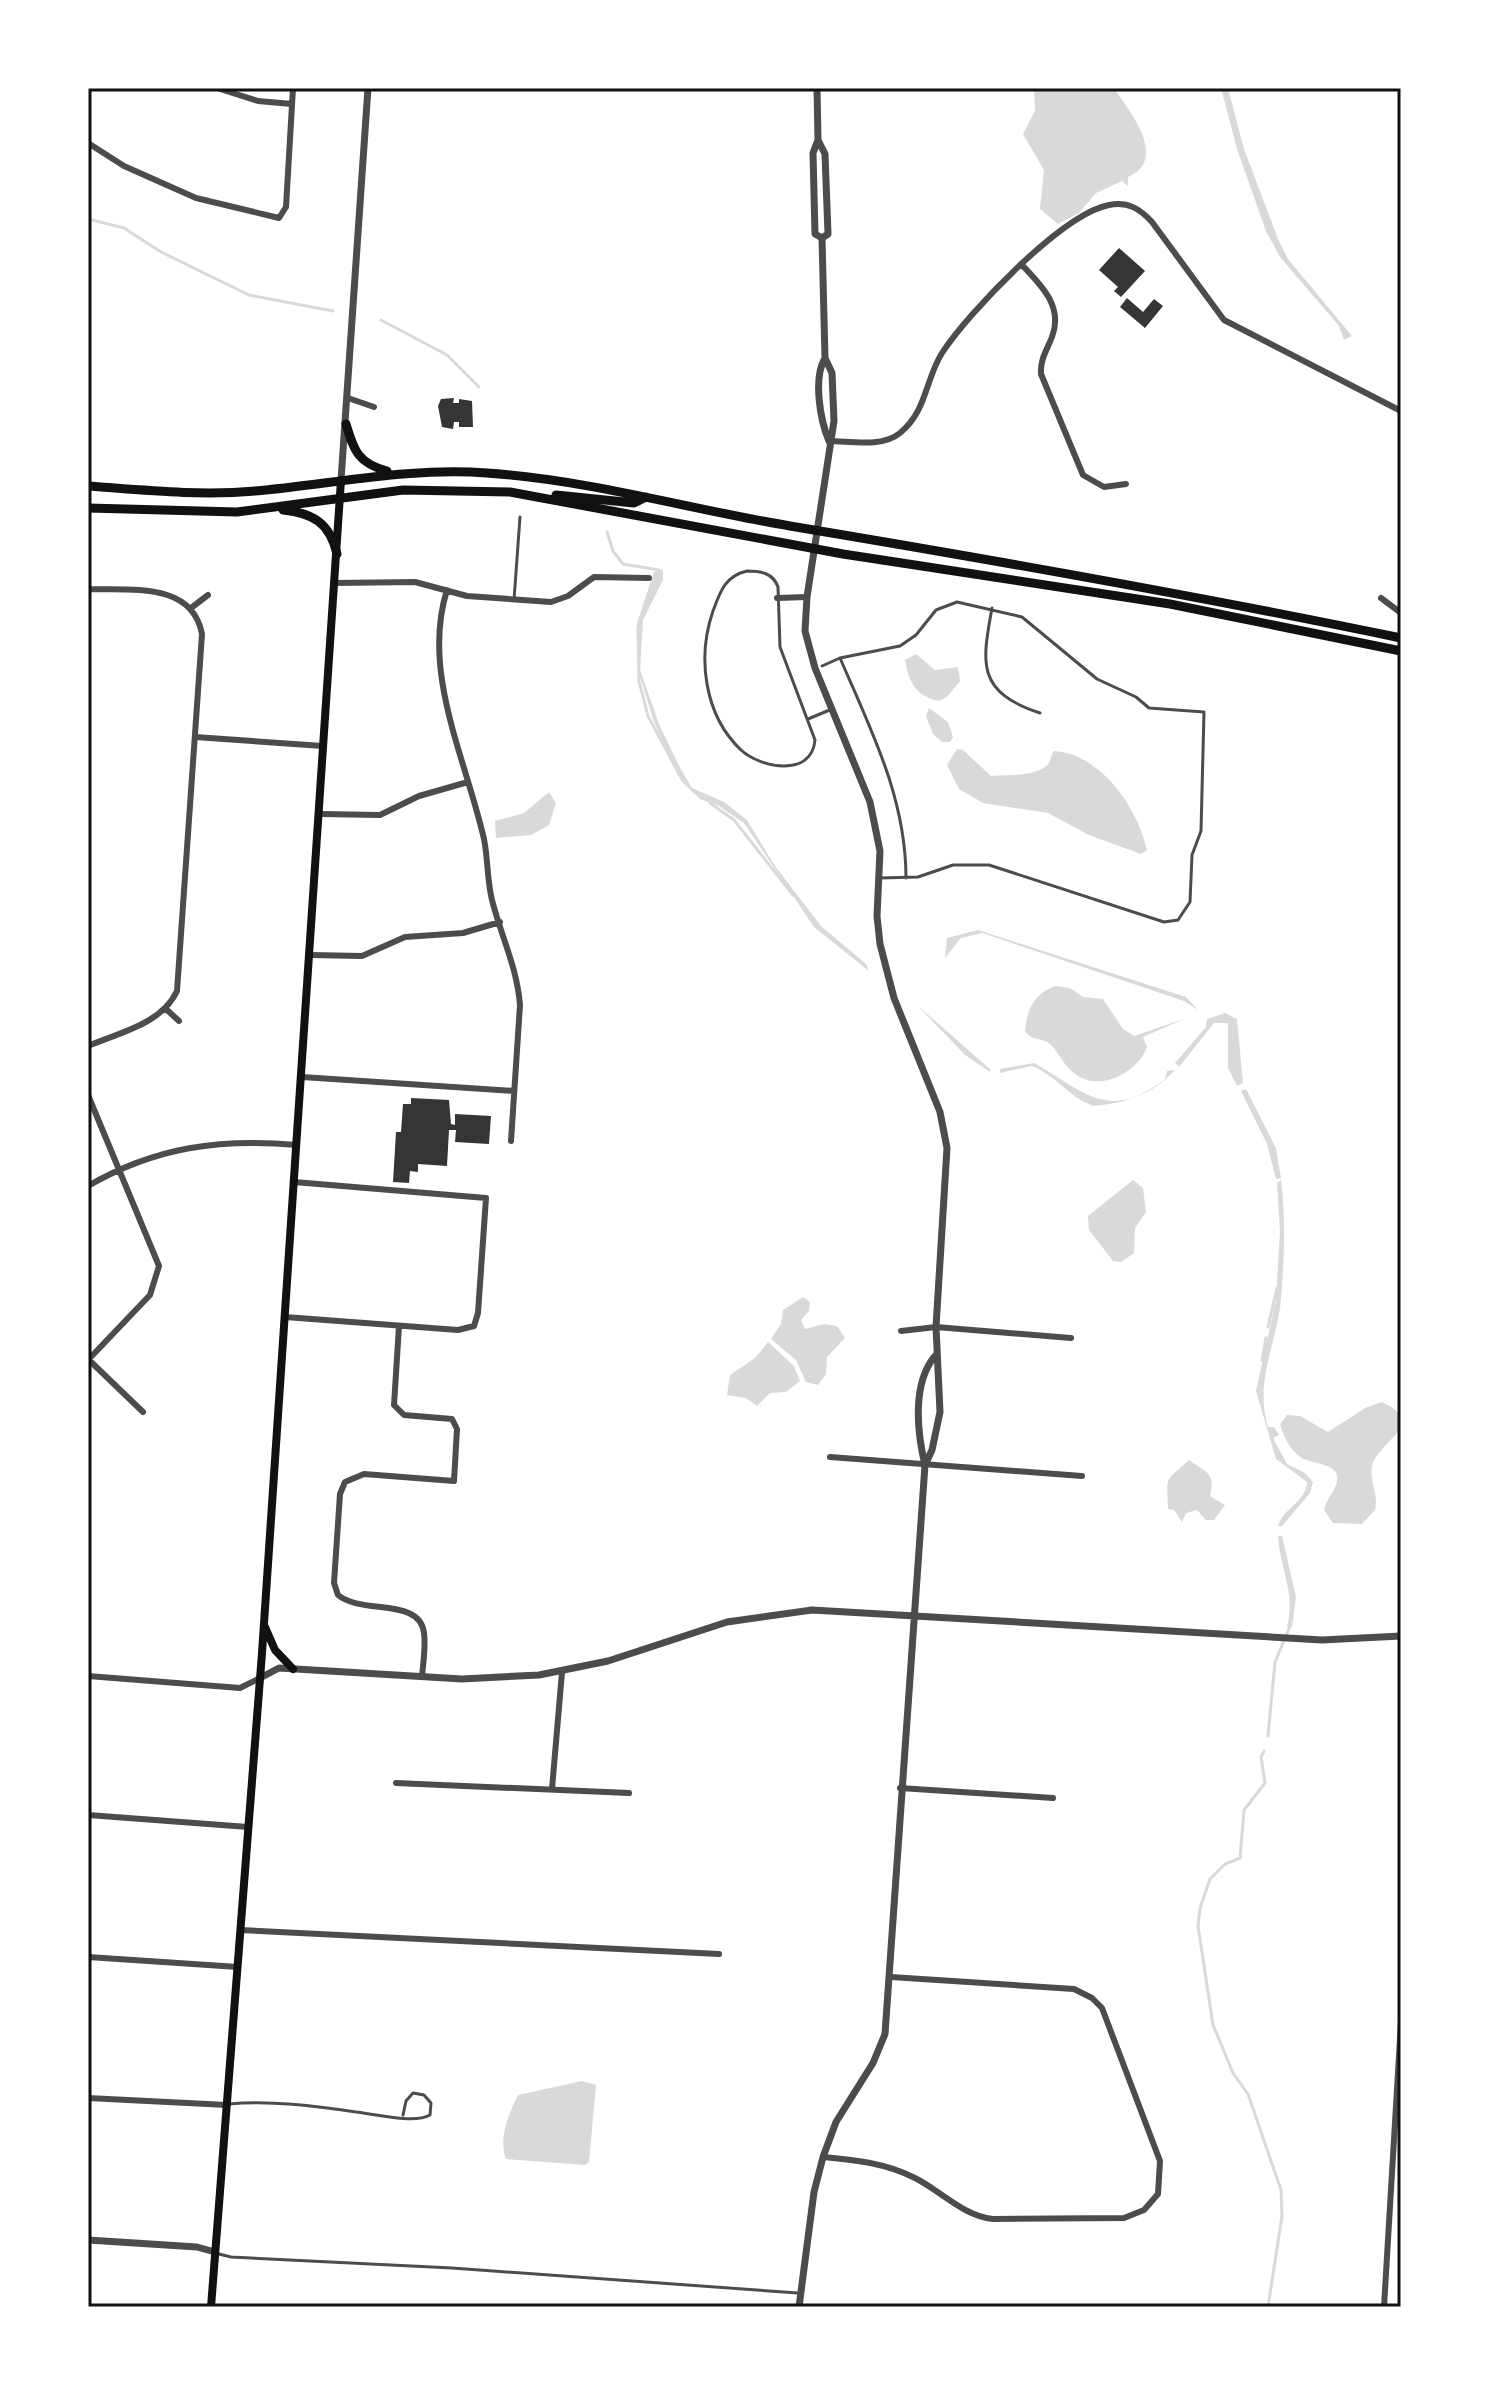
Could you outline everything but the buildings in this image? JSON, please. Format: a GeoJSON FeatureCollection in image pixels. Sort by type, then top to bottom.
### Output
{"type":"FeatureCollection","features":[{"type":"Feature","properties":{"kind":"main road"},"geometry":{"type":"LineString","coordinates":[[346,424],[362,463],[394,473]]}},
{"type":"Feature","properties":{"kind":"main road"},"geometry":{"type":"LineString","coordinates":[[88,486],[220,493],[394,473],[485,472],[530,477],[1172,592],[1401,638]]}},
{"type":"Feature","properties":{"kind":"main road"},"geometry":{"type":"LineString","coordinates":[[211,2307],[264,1624],[341,480]]}},
{"type":"Feature","properties":{"kind":"main road"},"geometry":{"type":"LineString","coordinates":[[88,508],[200,513],[441,488],[541,496],[814,548],[1170,604],[1401,651]]}},
{"type":"Feature","properties":{"kind":"main road"},"geometry":{"type":"LineString","coordinates":[[541,496],[569,494],[634,503],[646,497]]}},
{"type":"Feature","properties":{"kind":"main road"},"geometry":{"type":"LineString","coordinates":[[268,508],[317,519],[330,531],[337,554]]}},
{"type":"Feature","properties":{"kind":"main road"},"geometry":{"type":"LineString","coordinates":[[264,1624],[275,1650],[293,1669]]}},
{"type":"Feature","properties":{"kind":"street"},"geometry":{"type":"LineString","coordinates":[[217,88],[258,101],[292,104]]}},
{"type":"Feature","properties":{"kind":"street"},"geometry":{"type":"LineString","coordinates":[[88,143],[124,166],[196,198],[231,209],[265,212],[279,218],[286,207],[293,88]]}},
{"type":"Feature","properties":{"kind":"street"},"geometry":{"type":"LineString","coordinates":[[341,480],[368,88]]}},
{"type":"Feature","properties":{"kind":"street"},"geometry":{"type":"LineString","coordinates":[[817,88],[818,140],[813,153],[815,234],[822,238]]}},
{"type":"Feature","properties":{"kind":"street"},"geometry":{"type":"LineString","coordinates":[[1401,101],[1401,141]]}},
{"type":"Feature","properties":{"kind":"street"},"geometry":{"type":"LineString","coordinates":[[818,140],[825,154],[828,234],[822,238]]}},
{"type":"Feature","properties":{"kind":"street"},"geometry":{"type":"LineString","coordinates":[[829,441],[878,441],[902,432],[924,403],[941,354],[1021,264],[1074,222],[1107,205],[1140,209],[1224,320],[1401,411]]}},
{"type":"Feature","properties":{"kind":"street"},"geometry":{"type":"LineString","coordinates":[[822,238],[825,358],[820,372],[822,422],[829,441]]}},
{"type":"Feature","properties":{"kind":"street"},"geometry":{"type":"LineString","coordinates":[[1021,264],[1051,296],[1056,326],[1040,365],[1041,374],[1083,475],[1104,487],[1126,484]]}},
{"type":"Feature","properties":{"kind":"street"},"geometry":{"type":"LineString","coordinates":[[825,358],[832,373],[834,421],[807,597],[805,631],[832,709],[870,802],[880,851],[878,932],[889,981],[930,1082],[946,1139],[947,1183],[935,1356],[940,1412],[932,1450],[925,1465]]}},
{"type":"Feature","properties":{"kind":"street"},"geometry":{"type":"LineString","coordinates":[[348,398],[374,407]]}},
{"type":"Feature","properties":{"kind":"street"},"geometry":{"type":"LineString","coordinates":[[334,583],[368,586],[415,582],[467,596],[560,600],[585,581],[603,575],[649,578]]}},
{"type":"Feature","properties":{"kind":"street"},"geometry":{"type":"LineString","coordinates":[[88,589],[165,593],[191,608],[202,634],[179,981],[166,1009],[88,1046]]}},
{"type":"Feature","properties":{"kind":"street"},"geometry":{"type":"LineString","coordinates":[[447,590],[442,608],[440,675],[500,922],[514,964],[520,1005],[511,1141]]}},
{"type":"Feature","properties":{"kind":"street"},"geometry":{"type":"LineString","coordinates":[[191,608],[208,595]]}},
{"type":"Feature","properties":{"kind":"street"},"geometry":{"type":"LineString","coordinates":[[777,598],[807,597]]}},
{"type":"Feature","properties":{"kind":"street"},"geometry":{"type":"LineString","coordinates":[[1381,598],[1401,613]]}},
{"type":"Feature","properties":{"kind":"street"},"geometry":{"type":"LineString","coordinates":[[195,737],[324,746]]}},
{"type":"Feature","properties":{"kind":"street"},"geometry":{"type":"LineString","coordinates":[[320,814],[380,815],[419,796],[468,782]]}},
{"type":"Feature","properties":{"kind":"street"},"geometry":{"type":"LineString","coordinates":[[310,955],[362,956],[405,937],[463,933],[500,922]]}},
{"type":"Feature","properties":{"kind":"street"},"geometry":{"type":"LineString","coordinates":[[166,1009],[179,1021]]}},
{"type":"Feature","properties":{"kind":"street"},"geometry":{"type":"LineString","coordinates":[[302,1077],[514,1091]]}},
{"type":"Feature","properties":{"kind":"street"},"geometry":{"type":"LineString","coordinates":[[88,1095],[157,1255],[158,1276],[150,1295],[88,1360],[143,1412]]}},
{"type":"Feature","properties":{"kind":"street"},"geometry":{"type":"LineString","coordinates":[[88,1186],[154,1156],[202,1144],[250,1141],[297,1145]]}},
{"type":"Feature","properties":{"kind":"street"},"geometry":{"type":"LineString","coordinates":[[285,1317],[458,1330],[474,1326],[478,1313],[486,1198],[294,1182]]}},
{"type":"Feature","properties":{"kind":"street"},"geometry":{"type":"LineString","coordinates":[[399,1326],[394,1405],[404,1415],[452,1419],[457,1429],[454,1481],[364,1474],[345,1482],[340,1494],[334,1583],[338,1595],[347,1602],[402,1610],[416,1616],[424,1632],[422,1677]]}},
{"type":"Feature","properties":{"kind":"street"},"geometry":{"type":"LineString","coordinates":[[901,1331],[936,1327],[1071,1338]]}},
{"type":"Feature","properties":{"kind":"street"},"geometry":{"type":"LineString","coordinates":[[799,2307],[814,2192],[823,2157],[836,2122],[880,2048],[891,1977],[891,1908],[925,1465],[919,1406],[928,1367],[935,1356]]}},
{"type":"Feature","properties":{"kind":"street"},"geometry":{"type":"LineString","coordinates":[[830,1457],[1082,1476]]}},
{"type":"Feature","properties":{"kind":"street"},"geometry":{"type":"LineString","coordinates":[[88,1676],[240,1688],[274,1669],[485,1680],[562,1672],[608,1661],[727,1622],[767,1614],[835,1609],[1343,1641],[1401,1636]]}},
{"type":"Feature","properties":{"kind":"street"},"geometry":{"type":"LineString","coordinates":[[552,1789],[562,1672]]}},
{"type":"Feature","properties":{"kind":"street"},"geometry":{"type":"LineString","coordinates":[[396,1783],[629,1793]]}},
{"type":"Feature","properties":{"kind":"street"},"geometry":{"type":"LineString","coordinates":[[900,1788],[1053,1798]]}},
{"type":"Feature","properties":{"kind":"street"},"geometry":{"type":"LineString","coordinates":[[88,1815],[248,1827]]}},
{"type":"Feature","properties":{"kind":"street"},"geometry":{"type":"LineString","coordinates":[[240,1930],[719,1954]]}},
{"type":"Feature","properties":{"kind":"street"},"geometry":{"type":"LineString","coordinates":[[88,1957],[238,1967]]}},
{"type":"Feature","properties":{"kind":"street"},"geometry":{"type":"LineString","coordinates":[[823,2157],[867,2162],[900,2171],[982,2218],[1124,2218],[1144,2210],[1158,2194],[1160,2161],[1102,2008],[1092,1998],[1074,1989],[891,1977]]}},
{"type":"Feature","properties":{"kind":"street"},"geometry":{"type":"LineString","coordinates":[[1384,2307],[1397,2142],[1401,2022]]}},
{"type":"Feature","properties":{"kind":"street"},"geometry":{"type":"LineString","coordinates":[[88,2098],[227,2105]]}},
{"type":"Feature","properties":{"kind":"street"},"geometry":{"type":"LineString","coordinates":[[88,2240],[197,2247],[215,2252]]}},
{"type":"Feature","properties":{"kind":"lane"},"geometry":{"type":"LineString","coordinates":[[514,600],[520,517]]}},
{"type":"Feature","properties":{"kind":"lane"},"geometry":{"type":"LineString","coordinates":[[765,572],[776,579],[780,647],[808,719],[815,740],[811,755],[799,764],[774,766],[742,751],[724,728],[710,697],[704,659],[706,640],[724,584],[738,573],[765,572]]}},
{"type":"Feature","properties":{"kind":"lane"},"geometry":{"type":"LineString","coordinates":[[818,667],[840,658],[908,642],[942,605],[957,602],[1022,617],[1097,679],[1136,697],[1149,708],[1204,712],[1201,831],[1192,855],[1188,909],[1178,920],[1164,922],[989,865],[953,865],[906,878],[880,878]]}},
{"type":"Feature","properties":{"kind":"lane"},"geometry":{"type":"LineString","coordinates":[[992,608],[983,656],[987,674],[1010,700],[1040,713]]}},
{"type":"Feature","properties":{"kind":"lane"},"geometry":{"type":"LineString","coordinates":[[840,658],[892,780],[904,829],[906,878]]}},
{"type":"Feature","properties":{"kind":"lane"},"geometry":{"type":"LineString","coordinates":[[808,719],[832,709]]}},
{"type":"Feature","properties":{"kind":"lane"},"geometry":{"type":"LineString","coordinates":[[227,2105],[331,2109],[391,2118],[403,2115],[425,2118],[432,2109],[431,2103],[424,2095],[413,2093],[406,2101],[403,2115]]}},
{"type":"Feature","properties":{"kind":"lane"},"geometry":{"type":"LineString","coordinates":[[215,2252],[231,2257],[452,2268],[800,2294]]}},
{"type":"Feature","properties":{"kind":"shaded area"},"geometry":{"type":"Polygon","coordinates":[[[1034,88],[1114,88],[1136,122],[1146,147],[1145,159],[1140,169],[1128,177],[1128,186],[1122,181],[1096,193],[1079,213],[1058,224],[1040,209],[1044,170],[1023,134],[1035,111],[1034,88]]]}},
{"type":"Feature","properties":{"kind":"shaded area"},"geometry":{"type":"Polygon","coordinates":[[[1221,88],[1228,88],[1244,149],[1288,259],[1352,336],[1344,340],[1339,326],[1280,257],[1266,231],[1237,149],[1221,88]]]}},
{"type":"Feature","properties":{"kind":"shaded area"},"geometry":{"type":"Polygon","coordinates":[[[663,569],[663,580],[643,620],[640,670],[659,724],[679,766],[692,788],[724,802],[747,820],[775,866],[821,926],[866,964],[869,971],[814,927],[744,823],[719,806],[700,799],[681,781],[654,722],[638,670],[637,623],[654,572],[663,569]]]}},
{"type":"Feature","properties":{"kind":"shaded area"},"geometry":{"type":"Polygon","coordinates":[[[916,654],[935,670],[958,667],[960,681],[948,696],[939,701],[925,696],[915,687],[905,660],[916,654]]]}},
{"type":"Feature","properties":{"kind":"shaded area"},"geometry":{"type":"Polygon","coordinates":[[[929,708],[948,722],[953,737],[950,742],[942,742],[933,734],[926,716],[929,708]]]}},
{"type":"Feature","properties":{"kind":"shaded area"},"geometry":{"type":"Polygon","coordinates":[[[957,749],[963,750],[991,776],[1037,771],[1049,763],[1054,751],[1071,754],[1087,762],[1101,772],[1126,801],[1147,850],[1141,854],[1089,835],[1048,813],[983,803],[959,789],[947,765],[957,749]]]}},
{"type":"Feature","properties":{"kind":"shaded area"},"geometry":{"type":"Polygon","coordinates":[[[549,792],[556,803],[549,825],[531,835],[496,838],[495,821],[524,813],[549,792]]]}},
{"type":"Feature","properties":{"kind":"shaded area"},"geometry":{"type":"Polygon","coordinates":[[[978,930],[1186,997],[1198,1010],[1184,1001],[982,933],[961,938],[945,958],[947,938],[978,930]]]}},
{"type":"Feature","properties":{"kind":"shaded area"},"geometry":{"type":"Polygon","coordinates":[[[1055,986],[1070,988],[1083,997],[1103,999],[1123,1029],[1134,1036],[1184,1019],[1143,1037],[1147,1047],[1127,1072],[1106,1080],[1085,1079],[1071,1071],[1048,1043],[1031,1037],[1025,1031],[1033,1003],[1042,993],[1055,986]]]}},
{"type":"Feature","properties":{"kind":"shaded area"},"geometry":{"type":"Polygon","coordinates":[[[917,1005],[991,1070],[990,1072],[965,1055],[917,1005]]]}},
{"type":"Feature","properties":{"kind":"shaded area"},"geometry":{"type":"Polygon","coordinates":[[[1225,1013],[1237,1019],[1243,1083],[1237,1086],[1228,1068],[1228,1023],[1214,1023],[1179,1067],[1175,1063],[1206,1027],[1207,1019],[1225,1013]]]}},
{"type":"Feature","properties":{"kind":"shaded area"},"geometry":{"type":"Polygon","coordinates":[[[1034,1063],[1082,1092],[1111,1101],[1145,1092],[1165,1079],[1167,1071],[1175,1070],[1167,1078],[1158,1085],[1139,1096],[1117,1102],[1094,1106],[1077,1098],[1049,1075],[1032,1066],[1000,1073],[1000,1069],[1034,1063]]]}},
{"type":"Feature","properties":{"kind":"shaded area"},"geometry":{"type":"Polygon","coordinates":[[[1246,1089],[1276,1148],[1281,1178],[1276,1179],[1267,1144],[1241,1091],[1246,1089]]]}},
{"type":"Feature","properties":{"kind":"shaded area"},"geometry":{"type":"Polygon","coordinates":[[[1133,1180],[1143,1188],[1146,1212],[1135,1228],[1134,1253],[1121,1262],[1113,1261],[1089,1230],[1088,1216],[1133,1180]]]}},
{"type":"Feature","properties":{"kind":"shaded area"},"geometry":{"type":"Polygon","coordinates":[[[1281,1180],[1284,1224],[1282,1285],[1279,1316],[1265,1378],[1264,1410],[1268,1427],[1274,1427],[1279,1435],[1273,1438],[1287,1464],[1305,1473],[1313,1482],[1310,1493],[1282,1526],[1278,1526],[1303,1494],[1307,1482],[1276,1459],[1256,1391],[1276,1300],[1280,1231],[1277,1183],[1281,1180]]]}},
{"type":"Feature","properties":{"kind":"shaded area"},"geometry":{"type":"Polygon","coordinates":[[[803,1297],[810,1302],[809,1311],[801,1320],[805,1329],[824,1324],[837,1326],[845,1338],[827,1357],[826,1374],[818,1385],[806,1382],[796,1360],[771,1339],[781,1324],[783,1310],[803,1297]]]}},
{"type":"Feature","properties":{"kind":"shaded area"},"geometry":{"type":"Polygon","coordinates":[[[768,1342],[794,1366],[800,1381],[786,1392],[770,1393],[757,1406],[746,1398],[727,1395],[730,1375],[755,1358],[768,1342]]]}},
{"type":"Feature","properties":{"kind":"shaded area"},"geometry":{"type":"Polygon","coordinates":[[[1382,1402],[1395,1410],[1401,1418],[1401,1425],[1372,1466],[1375,1510],[1362,1524],[1333,1523],[1324,1510],[1336,1485],[1337,1475],[1329,1467],[1299,1456],[1287,1441],[1280,1424],[1287,1415],[1300,1416],[1328,1432],[1365,1408],[1382,1402]]]}},
{"type":"Feature","properties":{"kind":"shaded area"},"geometry":{"type":"Polygon","coordinates":[[[1189,1460],[1211,1478],[1210,1496],[1225,1505],[1214,1520],[1206,1520],[1197,1510],[1186,1513],[1182,1522],[1174,1510],[1168,1509],[1169,1480],[1189,1460]]]}},
{"type":"Feature","properties":{"kind":"shaded area"},"geometry":{"type":"Polygon","coordinates":[[[1278,1536],[1282,1536],[1296,1597],[1292,1627],[1287,1627],[1289,1592],[1278,1536]]]}},
{"type":"Feature","properties":{"kind":"shaded area"},"geometry":{"type":"Polygon","coordinates":[[[582,2081],[596,2085],[589,2162],[585,2165],[506,2159],[504,2135],[518,2095],[582,2081]]]}},
{"type":"Feature","properties":{"kind":"waterway"},"geometry":{"type":"LineString","coordinates":[[88,219],[124,228],[161,252],[249,295],[333,311]]}},
{"type":"Feature","properties":{"kind":"waterway"},"geometry":{"type":"LineString","coordinates":[[381,320],[447,355],[479,387]]}},
{"type":"Feature","properties":{"kind":"waterway"},"geometry":{"type":"LineString","coordinates":[[607,532],[613,551],[623,564],[659,570]]}},
{"type":"Feature","properties":{"kind":"waterway"},"geometry":{"type":"LineString","coordinates":[[638,627],[639,681],[648,716],[679,774]]}},
{"type":"Feature","properties":{"kind":"waterway"},"geometry":{"type":"LineString","coordinates":[[710,803],[734,820],[793,895]]}},
{"type":"Feature","properties":{"kind":"waterway"},"geometry":{"type":"LineString","coordinates":[[1268,1327],[1277,1288]]}},
{"type":"Feature","properties":{"kind":"waterway"},"geometry":{"type":"LineString","coordinates":[[1262,1360],[1266,1338]]}},
{"type":"Feature","properties":{"kind":"waterway"},"geometry":{"type":"LineString","coordinates":[[1268,1736],[1275,1662],[1291,1624]]}},
{"type":"Feature","properties":{"kind":"waterway"},"geometry":{"type":"LineString","coordinates":[[1264,1751],[1261,1757],[1265,1783],[1244,1810],[1240,1858],[1225,1864],[1210,1879],[1200,1908],[1198,1926],[1213,2025],[1233,2073],[1248,2094],[1281,2190],[1282,2216],[1268,2307]]}}]}
